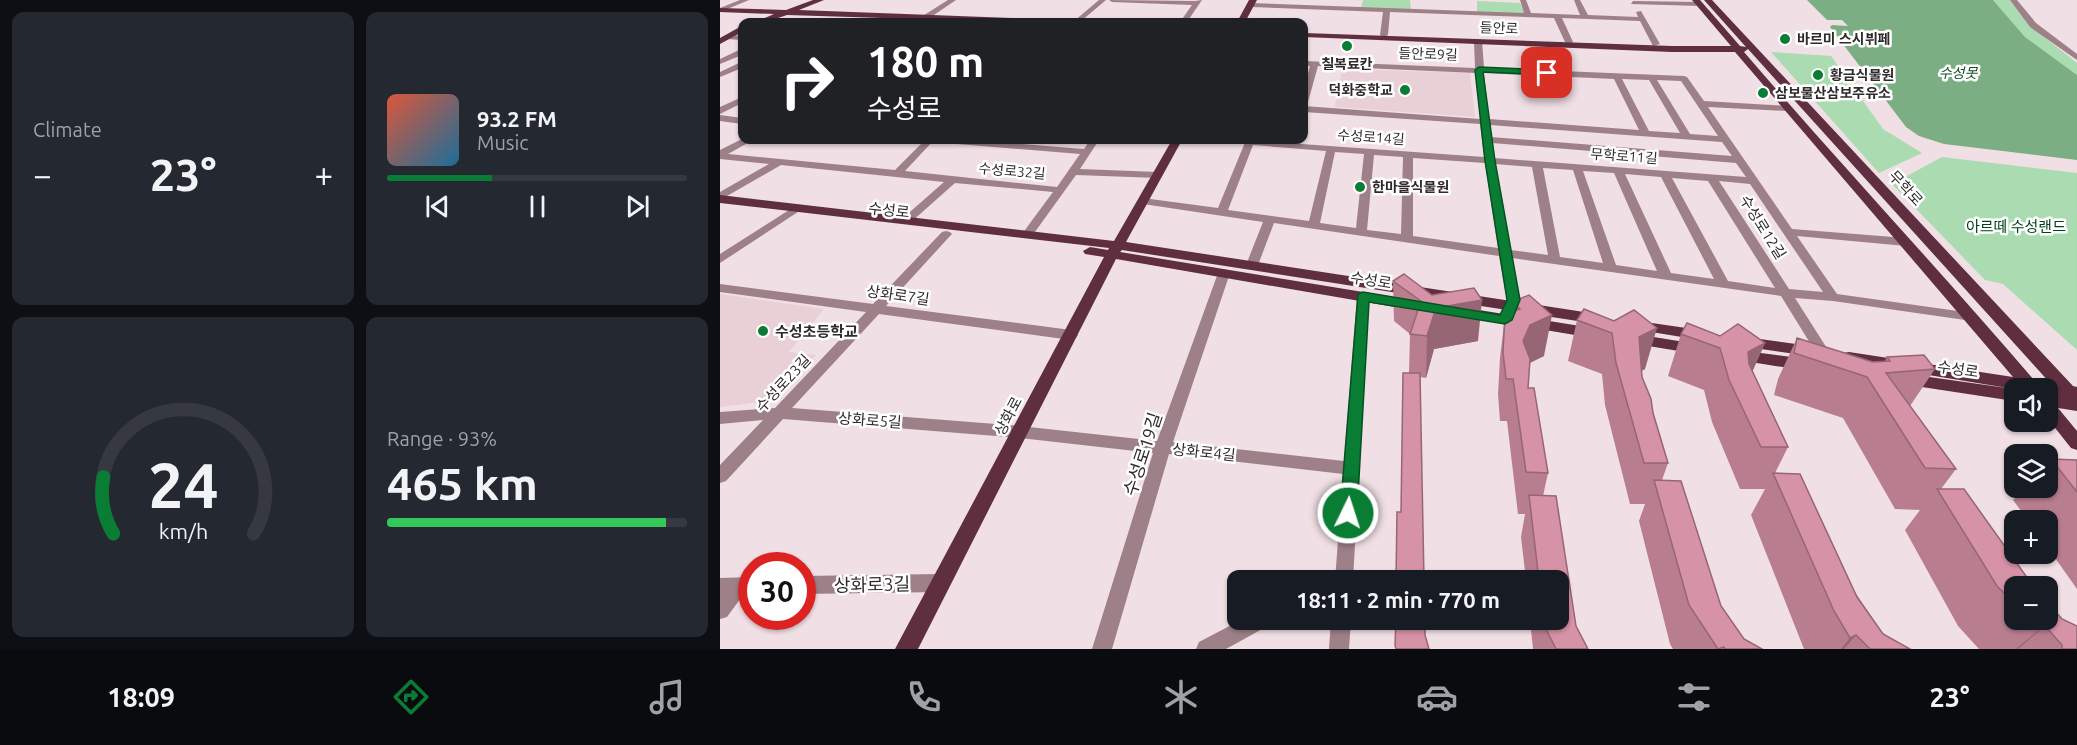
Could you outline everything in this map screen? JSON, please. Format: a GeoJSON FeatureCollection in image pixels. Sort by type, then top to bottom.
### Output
{"type":"FeatureCollection","features":[{"type":"Feature","properties":{"kind":"main road"},"geometry":{"type":"LineString","coordinates":[[771,18],[812,1],[820,0]]}},
{"type":"Feature","properties":{"kind":"main road"},"geometry":{"type":"LineString","coordinates":[[1701,1],[1737,49],[1787,108],[1972,317],[2023,378]]}},
{"type":"Feature","properties":{"kind":"main road","name":"무학로"},"geometry":{"type":"LineString","coordinates":[[1701,1],[1753,49],[2075,398]]}},
{"type":"Feature","properties":{"kind":"main road"},"geometry":{"type":"LineString","coordinates":[[1243,18],[1252,3]]}},
{"type":"Feature","properties":{"kind":"main road"},"geometry":{"type":"LineString","coordinates":[[721,10],[953,18]]}},
{"type":"Feature","properties":{"kind":"main road"},"geometry":{"type":"LineString","coordinates":[[808,14],[847,18]]}},
{"type":"Feature","properties":{"kind":"main road"},"geometry":{"type":"LineString","coordinates":[[723,38],[738,33]]}},
{"type":"Feature","properties":{"kind":"main road","name":"들안로"},"geometry":{"type":"LineString","coordinates":[[1308,33],[1656,44],[1693,48]]}},
{"type":"Feature","properties":{"kind":"main road","name":"들안로"},"geometry":{"type":"LineString","coordinates":[[1308,33],[1753,49]]}},
{"type":"Feature","properties":{"kind":"main road","name":"상화로"},"geometry":{"type":"LineString","coordinates":[[906,649],[1115,250],[1175,144]]}},
{"type":"Feature","properties":{"kind":"main road","name":"수성로"},"geometry":{"type":"LineString","coordinates":[[720,198],[791,212],[945,234],[1252,266],[1508,313],[1722,345],[1823,353],[2004,383]]}},
{"type":"Feature","properties":{"kind":"main road","name":"수성로"},"geometry":{"type":"LineString","coordinates":[[720,209],[906,221],[1028,234],[1224,273],[1363,297],[1508,313]]}},
{"type":"Feature","properties":{"kind":"main road","name":"수성로"},"geometry":{"type":"LineString","coordinates":[[1722,345],[1835,369],[2004,394]]}},
{"type":"Feature","properties":{"kind":"main road","name":"수성로"},"geometry":{"type":"LineString","coordinates":[[2058,394],[2075,398]]}},
{"type":"Feature","properties":{"kind":"main road"},"geometry":{"type":"LineString","coordinates":[[2058,399],[2075,398]]}},
{"type":"Feature","properties":{"kind":"main road"},"geometry":{"type":"LineString","coordinates":[[2058,420],[2077,443]]}},
{"type":"Feature","properties":{"kind":"street"},"geometry":{"type":"LineString","coordinates":[[721,10],[747,0]]}},
{"type":"Feature","properties":{"kind":"street"},"geometry":{"type":"LineString","coordinates":[[925,17],[953,0]]}},
{"type":"Feature","properties":{"kind":"street"},"geometry":{"type":"LineString","coordinates":[[1081,18],[1103,0]]}},
{"type":"Feature","properties":{"kind":"street"},"geometry":{"type":"LineString","coordinates":[[1112,0],[1198,2]]}},
{"type":"Feature","properties":{"kind":"street"},"geometry":{"type":"LineString","coordinates":[[1357,9],[1358,0]]}},
{"type":"Feature","properties":{"kind":"street"},"geometry":{"type":"LineString","coordinates":[[1412,11],[1413,0]]}},
{"type":"Feature","properties":{"kind":"street"},"geometry":{"type":"LineString","coordinates":[[1523,0],[1528,15]]}},
{"type":"Feature","properties":{"kind":"street"},"geometry":{"type":"LineString","coordinates":[[1576,0],[1585,17]]}},
{"type":"Feature","properties":{"kind":"street"},"geometry":{"type":"LineString","coordinates":[[2013,0],[2033,25],[2077,58]]}},
{"type":"Feature","properties":{"kind":"street"},"geometry":{"type":"LineString","coordinates":[[1632,2],[1701,1]]}},
{"type":"Feature","properties":{"kind":"street"},"geometry":{"type":"LineString","coordinates":[[1187,18],[1198,2]]}},
{"type":"Feature","properties":{"kind":"street"},"geometry":{"type":"LineString","coordinates":[[1632,2],[1656,44]]}},
{"type":"Feature","properties":{"kind":"street"},"geometry":{"type":"LineString","coordinates":[[1252,3],[1304,3],[1357,9],[1643,19]]}},
{"type":"Feature","properties":{"kind":"street"},"geometry":{"type":"LineString","coordinates":[[1384,35],[1387,10]]}},
{"type":"Feature","properties":{"kind":"street"},"geometry":{"type":"LineString","coordinates":[[1557,16],[1569,42]]}},
{"type":"Feature","properties":{"kind":"street"},"geometry":{"type":"LineString","coordinates":[[1478,41],[1479,70],[1490,161],[1513,300],[1508,313]]}},
{"type":"Feature","properties":{"kind":"street"},"geometry":{"type":"LineString","coordinates":[[720,62],[738,54]]}},
{"type":"Feature","properties":{"kind":"street","name":"들안로9길"},"geometry":{"type":"LineString","coordinates":[[1308,63],[1684,79],[1701,104]]}},
{"type":"Feature","properties":{"kind":"street"},"geometry":{"type":"LineString","coordinates":[[1308,88],[1315,63]]}},
{"type":"Feature","properties":{"kind":"street"},"geometry":{"type":"LineString","coordinates":[[720,75],[738,66]]}},
{"type":"Feature","properties":{"kind":"street"},"geometry":{"type":"LineString","coordinates":[[1616,75],[1645,133]]}},
{"type":"Feature","properties":{"kind":"street"},"geometry":{"type":"LineString","coordinates":[[1651,77],[1687,136]]}},
{"type":"Feature","properties":{"kind":"street"},"geometry":{"type":"LineString","coordinates":[[720,111],[738,102]]}},
{"type":"Feature","properties":{"kind":"street"},"geometry":{"type":"LineString","coordinates":[[1701,104],[1787,108]]}},
{"type":"Feature","properties":{"kind":"street"},"geometry":{"type":"LineString","coordinates":[[1701,104],[1833,297]]}},
{"type":"Feature","properties":{"kind":"street","name":"수성로14길"},"geometry":{"type":"LineString","coordinates":[[1308,109],[1486,122]]}},
{"type":"Feature","properties":{"kind":"street"},"geometry":{"type":"LineString","coordinates":[[720,118],[738,120]]}},
{"type":"Feature","properties":{"kind":"street","name":"무학로11길"},"geometry":{"type":"LineString","coordinates":[[1486,122],[1724,139]]}},
{"type":"Feature","properties":{"kind":"street","name":"무학로11길"},"geometry":{"type":"LineString","coordinates":[[1488,140],[1740,160]]}},
{"type":"Feature","properties":{"kind":"street"},"geometry":{"type":"LineString","coordinates":[[720,155],[741,144]]}},
{"type":"Feature","properties":{"kind":"street"},"geometry":{"type":"LineString","coordinates":[[897,174],[926,144]]}},
{"type":"Feature","properties":{"kind":"street","name":"수성로32길"},"geometry":{"type":"LineString","coordinates":[[1025,144],[1086,152]]}},
{"type":"Feature","properties":{"kind":"street","name":"수성로32길"},"geometry":{"type":"LineString","coordinates":[[720,155],[951,181],[1060,190],[1092,144]]}},
{"type":"Feature","properties":{"kind":"street"},"geometry":{"type":"LineString","coordinates":[[1222,212],[1248,144]]}},
{"type":"Feature","properties":{"kind":"street","name":"수성로14길"},"geometry":{"type":"LineString","coordinates":[[1280,144],[1490,161]]}},
{"type":"Feature","properties":{"kind":"street"},"geometry":{"type":"LineString","coordinates":[[1314,225],[1331,149]]}},
{"type":"Feature","properties":{"kind":"street"},"geometry":{"type":"LineString","coordinates":[[1360,232],[1370,152]]}},
{"type":"Feature","properties":{"kind":"street"},"geometry":{"type":"LineString","coordinates":[[1407,240],[1408,155]]}},
{"type":"Feature","properties":{"kind":"street","name":"무학로11길"},"geometry":{"type":"LineString","coordinates":[[1490,161],[1755,181]]}},
{"type":"Feature","properties":{"kind":"street","name":"수성로"},"geometry":{"type":"LineString","coordinates":[[720,198],[779,162]]}},
{"type":"Feature","properties":{"kind":"street"},"geometry":{"type":"LineString","coordinates":[[1537,165],[1555,260]]}},
{"type":"Feature","properties":{"kind":"street"},"geometry":{"type":"LineString","coordinates":[[1577,168],[1611,268]]}},
{"type":"Feature","properties":{"kind":"street"},"geometry":{"type":"LineString","coordinates":[[1618,171],[1666,276]]}},
{"type":"Feature","properties":{"kind":"street"},"geometry":{"type":"LineString","coordinates":[[1073,172],[1158,175]]}},
{"type":"Feature","properties":{"kind":"street"},"geometry":{"type":"LineString","coordinates":[[1665,174],[1723,284]]}},
{"type":"Feature","properties":{"kind":"street","name":"수성로12길"},"geometry":{"type":"LineString","coordinates":[[1712,178],[1823,353]]}},
{"type":"Feature","properties":{"kind":"street"},"geometry":{"type":"LineString","coordinates":[[906,221],[951,181]]}},
{"type":"Feature","properties":{"kind":"street"},"geometry":{"type":"LineString","coordinates":[[1028,234],[1060,190]]}},
{"type":"Feature","properties":{"kind":"street"},"geometry":{"type":"LineString","coordinates":[[1143,201],[1785,293],[1833,297],[1972,317]]}},
{"type":"Feature","properties":{"kind":"street"},"geometry":{"type":"LineString","coordinates":[[720,259],[791,212]]}},
{"type":"Feature","properties":{"kind":"street"},"geometry":{"type":"LineString","coordinates":[[1252,266],[1270,219]]}},
{"type":"Feature","properties":{"kind":"street"},"geometry":{"type":"LineString","coordinates":[[1790,232],[1906,242]]}},
{"type":"Feature","properties":{"kind":"street","name":"수성로23길"},"geometry":{"type":"LineString","coordinates":[[720,476],[945,234]]}},
{"type":"Feature","properties":{"kind":"street","name":"수성로19길"},"geometry":{"type":"LineString","coordinates":[[1102,649],[1163,447],[1224,273]]}},
{"type":"Feature","properties":{"kind":"street","name":"상화로7길"},"geometry":{"type":"LineString","coordinates":[[720,288],[1071,335]]}},
{"type":"Feature","properties":{"kind":"street"},"geometry":{"type":"LineString","coordinates":[[1345,570],[1363,297]]}},
{"type":"Feature","properties":{"kind":"street","name":"상화로5길"},"geometry":{"type":"LineString","coordinates":[[720,418],[778,413],[1020,432]]}},
{"type":"Feature","properties":{"kind":"street","name":"상화로4길"},"geometry":{"type":"LineString","coordinates":[[1020,432],[1352,468]]}},
{"type":"Feature","properties":{"kind":"street","name":"상화로3길"},"geometry":{"type":"LineString","coordinates":[[816,585],[941,583]]}},
{"type":"Feature","properties":{"kind":"street"},"geometry":{"type":"LineString","coordinates":[[720,610],[737,586]]}},
{"type":"Feature","properties":{"kind":"street"},"geometry":{"type":"LineString","coordinates":[[1206,649],[1241,630]]}},
{"type":"Feature","properties":{"kind":"street"},"geometry":{"type":"LineString","coordinates":[[1339,649],[1340,630]]}},
{"type":"Feature","properties":{"kind":"shaded area","name":"덕화중학교"},"geometry":{"type":"Polygon","coordinates":[[[1342,69],[1470,73],[1475,117],[1335,107],[1342,69]]]}},
{"type":"Feature","properties":{"kind":"shaded area","name":"수성초등학교"},"geometry":{"type":"Polygon","coordinates":[[[720,294],[824,309],[789,352],[816,355],[775,400],[720,407],[720,294]]]}},
{"type":"Feature","properties":{"kind":"green space"},"geometry":{"type":"Polygon","coordinates":[[[1363,0],[1410,0],[1411,10],[1361,8],[1363,0]]]}},
{"type":"Feature","properties":{"kind":"green space"},"geometry":{"type":"Polygon","coordinates":[[[1993,0],[2010,0],[2029,25],[2077,63],[2077,75],[2025,37],[1993,0]]]}},
{"type":"Feature","properties":{"kind":"green space"},"geometry":{"type":"Polygon","coordinates":[[[1477,1],[1520,3],[1525,14],[1477,12],[1477,1]]]}},
{"type":"Feature","properties":{"kind":"green space"},"geometry":{"type":"Polygon","coordinates":[[[1771,52],[1831,56],[1883,129],[1922,153],[1879,173],[1771,52]]]}},
{"type":"Feature","properties":{"kind":"green space","name":"아르떼 수성랜드"},"geometry":{"type":"Polygon","coordinates":[[[1942,157],[2077,173],[2077,350],[2003,284],[1985,280],[1892,184],[1942,157]]]}},
{"type":"Feature","properties":{"kind":"water","name":"수성못"},"geometry":{"type":"Polygon","coordinates":[[[1807,0],[1993,0],[2025,37],[2077,75],[2077,160],[1944,144],[1919,136],[1906,127],[1830,27],[1832,25],[1848,26],[1842,20],[1827,20],[1807,0]]]}},
{"type":"Feature","properties":{"kind":"building"},"geometry":{"type":"Polygon","coordinates":[[[1404,274],[1432,295],[1474,288],[1482,300],[1436,308],[1427,336],[1410,334],[1421,301],[1393,281],[1404,274]]]}},
{"type":"Feature","properties":{"kind":"building"},"geometry":{"type":"Polygon","coordinates":[[[1529,295],[1552,315],[1530,325],[1523,341],[1530,359],[1528,388],[1534,388],[1548,473],[1526,472],[1513,379],[1506,379],[1503,352],[1505,316],[1520,309],[1512,302],[1529,295]]]}},
{"type":"Feature","properties":{"kind":"building"},"geometry":{"type":"Polygon","coordinates":[[[1584,309],[1614,321],[1634,310],[1657,328],[1639,337],[1642,377],[1651,399],[1668,463],[1644,463],[1616,363],[1612,333],[1577,320],[1584,309]]]}},
{"type":"Feature","properties":{"kind":"building"},"geometry":{"type":"Polygon","coordinates":[[[1687,323],[1720,336],[1738,324],[1765,343],[1748,352],[1749,364],[1788,447],[1761,447],[1729,380],[1720,348],[1681,334],[1687,323]]]}},
{"type":"Feature","properties":{"kind":"building"},"geometry":{"type":"Polygon","coordinates":[[[1797,338],[1873,362],[1890,361],[1887,357],[1924,355],[1935,369],[1886,373],[1956,469],[1925,468],[1867,377],[1794,353],[1797,338]]]}},
{"type":"Feature","properties":{"kind":"building"},"geometry":{"type":"Polygon","coordinates":[[[1403,373],[1420,373],[1424,570],[1396,570],[1397,512],[1401,512],[1403,373]]]}},
{"type":"Feature","properties":{"kind":"building"},"geometry":{"type":"Polygon","coordinates":[[[2058,459],[2077,460],[2077,492],[2058,468],[2058,459]]]}},
{"type":"Feature","properties":{"kind":"building"},"geometry":{"type":"Polygon","coordinates":[[[1773,473],[1800,474],[1857,597],[1883,634],[1910,649],[1870,649],[1856,635],[1850,638],[1834,611],[1773,473]]]}},
{"type":"Feature","properties":{"kind":"building"},"geometry":{"type":"Polygon","coordinates":[[[1654,480],[1681,481],[1721,606],[1744,639],[1762,649],[1725,649],[1724,647],[1718,649],[1689,605],[1654,480]]]}},
{"type":"Feature","properties":{"kind":"building"},"geometry":{"type":"Polygon","coordinates":[[[1937,489],[1964,489],[2004,545],[2004,564],[2017,564],[2026,576],[2004,576],[2004,593],[1997,586],[1937,489]]]}},
{"type":"Feature","properties":{"kind":"building"},"geometry":{"type":"Polygon","coordinates":[[[1529,495],[1556,496],[1567,570],[1538,570],[1529,495]]]}},
{"type":"Feature","properties":{"kind":"building"},"geometry":{"type":"Polygon","coordinates":[[[1569,580],[1576,626],[1588,649],[1556,649],[1546,630],[1569,630],[1569,580]]]}},
{"type":"Feature","properties":{"kind":"building"},"geometry":{"type":"Polygon","coordinates":[[[2058,614],[2062,619],[2077,626],[2077,649],[2062,649],[2062,645],[2049,630],[2058,630],[2058,614]]]}},
{"type":"Feature","properties":{"kind":"building"},"geometry":{"type":"Polygon","coordinates":[[[1396,630],[1425,630],[1429,649],[1396,649],[1396,630]]]}},
{"type":"Feature","properties":{"kind":"place","name":"바르미 스시뷔페"},"geometry":{"type":"Point","coordinates":[1785,39]}},
{"type":"Feature","properties":{"kind":"place","name":"칠복료칸"},"geometry":{"type":"Point","coordinates":[1347,46]}},
{"type":"Feature","properties":{"kind":"place","name":"황금식물원"},"geometry":{"type":"Point","coordinates":[1818,75]}},
{"type":"Feature","properties":{"kind":"place","name":"덕화중학교"},"geometry":{"type":"Point","coordinates":[1405,90]}},
{"type":"Feature","properties":{"kind":"place","name":"삼보물산삼보주유소"},"geometry":{"type":"Point","coordinates":[1763,93]}},
{"type":"Feature","properties":{"kind":"place","name":"한마을식물원"},"geometry":{"type":"Point","coordinates":[1360,187]}},
{"type":"Feature","properties":{"kind":"place","name":"수성초등학교"},"geometry":{"type":"Point","coordinates":[763,331]}},
{"type":"Feature","properties":{"kind":"route"},"geometry":{"type":"LineString","coordinates":[[1348,513],[1363,297],[1505,320],[1513,300],[1490,161],[1479,70],[1547,73]]}}]}
